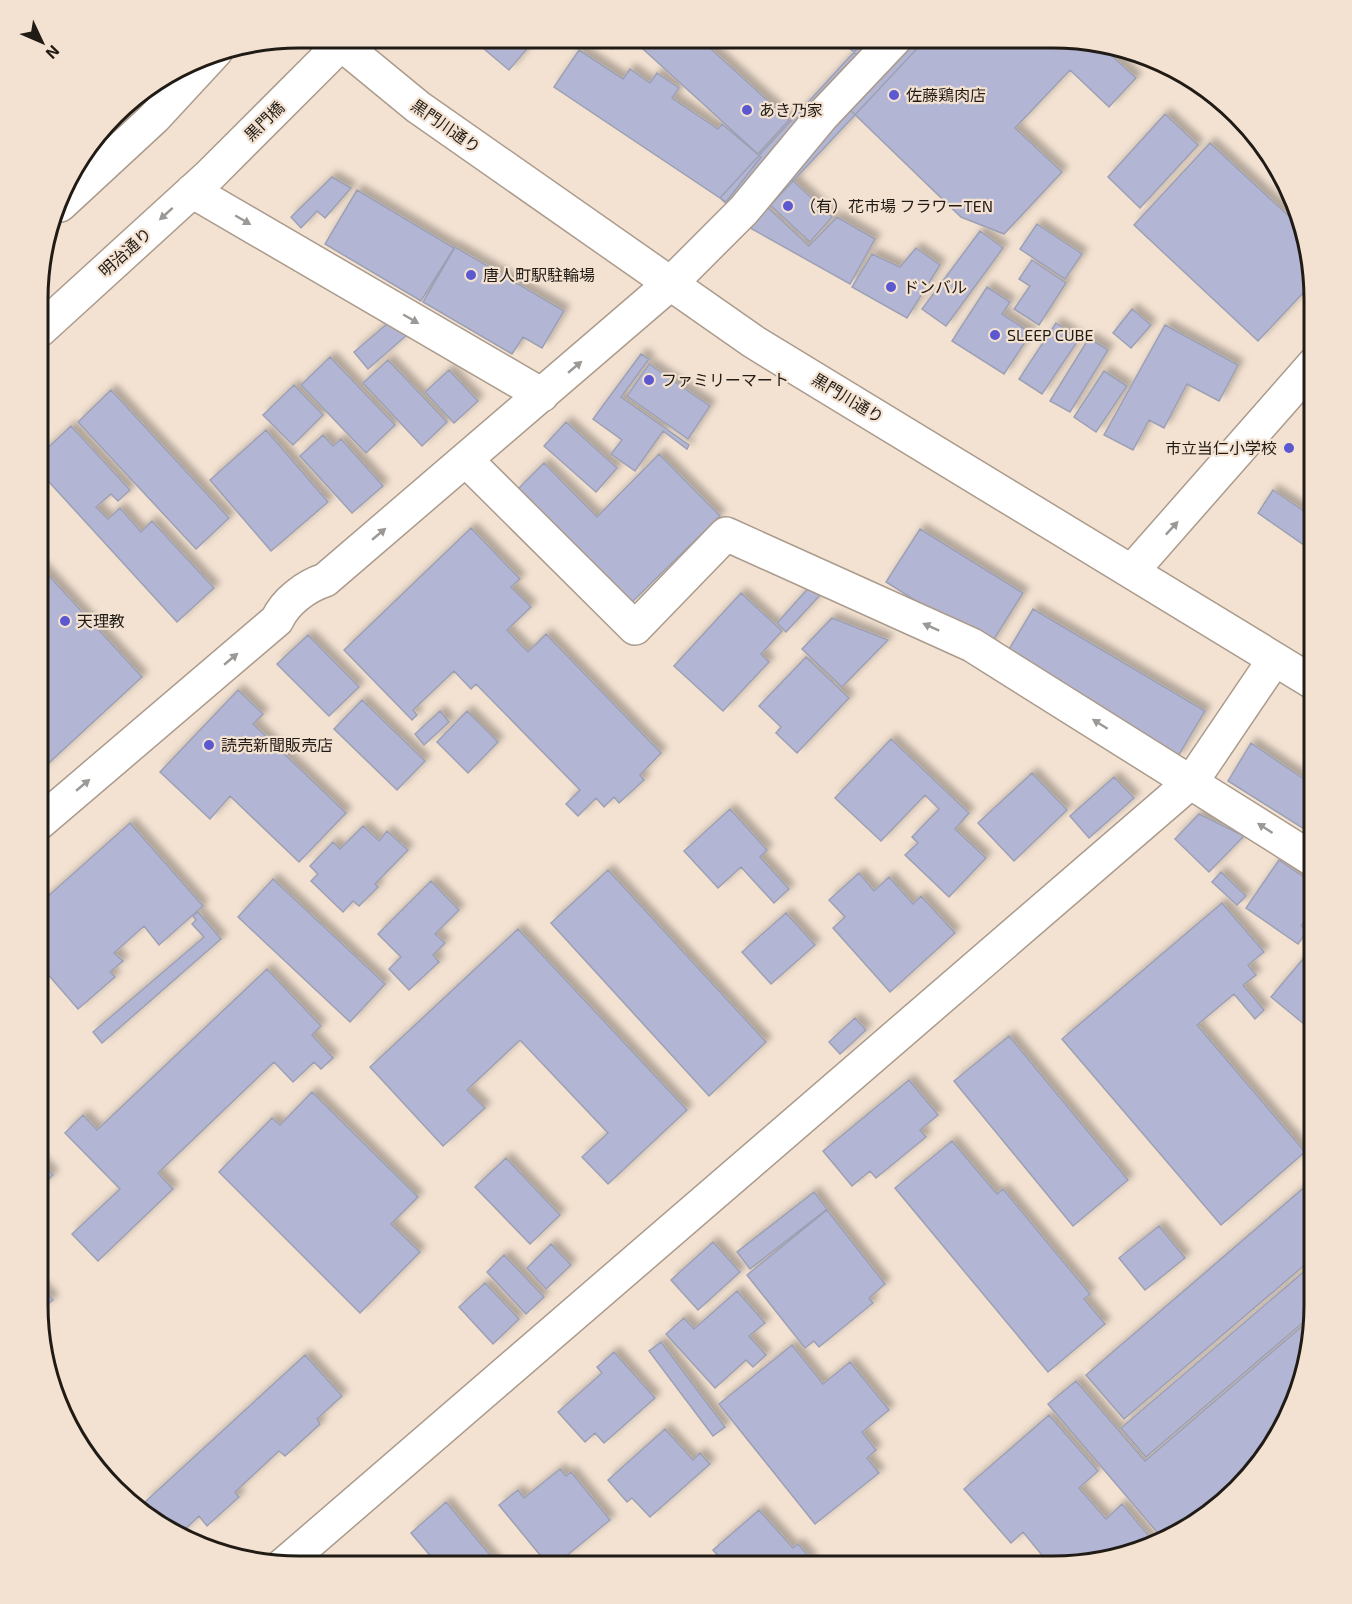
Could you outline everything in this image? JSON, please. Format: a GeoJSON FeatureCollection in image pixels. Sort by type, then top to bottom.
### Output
{"type":"FeatureCollection","features":[{"type":"Feature","properties":{"kind":"street","name":"黒門橋"},"geometry":{"type":"LineString","coordinates":[[201,183],[319,68],[335,48]]}},
{"type":"Feature","properties":{"kind":"street","name":"黒門川通り"},"geometry":{"type":"LineString","coordinates":[[350,48],[418,107],[754,342],[1304,677]]}},
{"type":"Feature","properties":{"kind":"street"},"geometry":{"type":"LineString","coordinates":[[48,815],[277,620],[281,610],[313,584],[325,580],[671,283],[731,224],[822,116],[886,48]]}},
{"type":"Feature","properties":{"kind":"street"},"geometry":{"type":"LineString","coordinates":[[74,187],[112,141],[154,118],[200,68]]}},
{"type":"Feature","properties":{"kind":"street"},"geometry":{"type":"LineString","coordinates":[[201,183],[542,395]]}},
{"type":"Feature","properties":{"kind":"street","name":"明治通り"},"geometry":{"type":"LineString","coordinates":[[48,323],[201,183]]}},
{"type":"Feature","properties":{"kind":"street"},"geometry":{"type":"LineString","coordinates":[[1132,571],[1304,375]]}},
{"type":"Feature","properties":{"kind":"street"},"geometry":{"type":"LineString","coordinates":[[466,460],[635,628],[726,534],[972,645],[1192,781],[1304,854]]}},
{"type":"Feature","properties":{"kind":"street"},"geometry":{"type":"LineString","coordinates":[[294,1556],[1192,781],[1274,660]]}},
{"type":"Feature","properties":{"kind":"building"},"geometry":{"type":"Polygon","coordinates":[[[483,48],[528,48],[509,70],[483,48]]]}},
{"type":"Feature","properties":{"kind":"building"},"geometry":{"type":"Polygon","coordinates":[[[642,48],[710,48],[789,120],[758,154],[642,48]]]}},
{"type":"Feature","properties":{"kind":"building"},"geometry":{"type":"Polygon","coordinates":[[[849,48],[863,48],[857,55],[849,48]]]}},
{"type":"Feature","properties":{"kind":"building"},"geometry":{"type":"Polygon","coordinates":[[[858,48],[918,48],[751,226],[720,198],[858,48]]]}},
{"type":"Feature","properties":{"kind":"building"},"geometry":{"type":"Polygon","coordinates":[[[899,48],[1086,50],[1112,55],[1136,78],[1109,107],[1070,70],[1015,128],[1062,172],[1004,234],[961,217],[845,105],[899,48]]]}},
{"type":"Feature","properties":{"kind":"building"},"geometry":{"type":"Polygon","coordinates":[[[579,50],[623,79],[630,69],[650,83],[657,73],[679,88],[672,98],[718,129],[722,124],[761,157],[726,202],[554,87],[579,50]]]}},
{"type":"Feature","properties":{"kind":"building"},"geometry":{"type":"Polygon","coordinates":[[[1165,114],[1198,145],[1140,208],[1108,177],[1165,114]]]}},
{"type":"Feature","properties":{"kind":"building"},"geometry":{"type":"Polygon","coordinates":[[[1210,143],[1291,218],[1302,266],[1304,294],[1258,341],[1134,225],[1210,143]]]}},
{"type":"Feature","properties":{"kind":"building"},"geometry":{"type":"Polygon","coordinates":[[[332,177],[351,188],[325,218],[317,211],[301,228],[291,217],[332,177]]]}},
{"type":"Feature","properties":{"kind":"building"},"geometry":{"type":"Polygon","coordinates":[[[790,178],[832,217],[810,242],[767,202],[790,178]]]}},
{"type":"Feature","properties":{"kind":"building"},"geometry":{"type":"Polygon","coordinates":[[[357,190],[454,248],[421,301],[325,244],[357,190]]]}},
{"type":"Feature","properties":{"kind":"building"},"geometry":{"type":"Polygon","coordinates":[[[764,204],[809,246],[837,217],[875,239],[850,284],[745,225],[764,204]]]}},
{"type":"Feature","properties":{"kind":"building"},"geometry":{"type":"Polygon","coordinates":[[[1037,224],[1082,254],[1065,279],[1020,249],[1037,224]]]}},
{"type":"Feature","properties":{"kind":"building"},"geometry":{"type":"Polygon","coordinates":[[[980,231],[1003,248],[946,326],[922,309],[980,231]]]}},
{"type":"Feature","properties":{"kind":"building","name":"唐人町駅駐輪場"},"geometry":{"type":"Polygon","coordinates":[[[455,247],[564,311],[542,348],[523,337],[512,354],[423,302],[455,247]]]}},
{"type":"Feature","properties":{"kind":"building"},"geometry":{"type":"Polygon","coordinates":[[[916,248],[940,265],[907,318],[852,287],[872,254],[900,267],[916,248]]]}},
{"type":"Feature","properties":{"kind":"building"},"geometry":{"type":"Polygon","coordinates":[[[1032,260],[1066,283],[1039,325],[1014,309],[1030,286],[1019,279],[1032,260]]]}},
{"type":"Feature","properties":{"kind":"building"},"geometry":{"type":"Polygon","coordinates":[[[987,287],[1010,302],[1002,314],[1031,333],[1004,374],[952,341],[987,287]]]}},
{"type":"Feature","properties":{"kind":"building"},"geometry":{"type":"Polygon","coordinates":[[[1132,309],[1151,325],[1131,348],[1113,333],[1132,309]]]}},
{"type":"Feature","properties":{"kind":"building"},"geometry":{"type":"Polygon","coordinates":[[[394,318],[408,334],[368,369],[354,352],[394,318]]]}},
{"type":"Feature","properties":{"kind":"building"},"geometry":{"type":"Polygon","coordinates":[[[1056,323],[1079,339],[1042,394],[1019,379],[1056,323]]]}},
{"type":"Feature","properties":{"kind":"building"},"geometry":{"type":"Polygon","coordinates":[[[1165,325],[1238,365],[1219,401],[1187,384],[1164,428],[1149,420],[1133,450],[1104,435],[1165,325]]]}},
{"type":"Feature","properties":{"kind":"building"},"geometry":{"type":"Polygon","coordinates":[[[1089,338],[1108,350],[1070,412],[1050,401],[1089,338]]]}},
{"type":"Feature","properties":{"kind":"building"},"geometry":{"type":"Polygon","coordinates":[[[641,354],[649,359],[621,397],[689,445],[687,449],[663,431],[635,471],[611,454],[622,440],[593,419],[641,354]]]}},
{"type":"Feature","properties":{"kind":"building"},"geometry":{"type":"Polygon","coordinates":[[[330,357],[395,425],[366,453],[301,385],[330,357]]]}},
{"type":"Feature","properties":{"kind":"building"},"geometry":{"type":"Polygon","coordinates":[[[388,360],[447,422],[422,446],[363,383],[388,360]]]}},
{"type":"Feature","properties":{"kind":"building"},"geometry":{"type":"Polygon","coordinates":[[[649,364],[710,406],[688,439],[627,396],[649,364]]]}},
{"type":"Feature","properties":{"kind":"building"},"geometry":{"type":"Polygon","coordinates":[[[449,370],[478,401],[454,423],[425,392],[449,370]]]}},
{"type":"Feature","properties":{"kind":"building"},"geometry":{"type":"Polygon","coordinates":[[[1104,371],[1127,386],[1096,432],[1074,417],[1104,371]]]}},
{"type":"Feature","properties":{"kind":"building"},"geometry":{"type":"Polygon","coordinates":[[[294,385],[323,415],[293,445],[263,415],[294,385]]]}},
{"type":"Feature","properties":{"kind":"building"},"geometry":{"type":"Polygon","coordinates":[[[111,390],[229,518],[196,549],[78,422],[111,390]]]}},
{"type":"Feature","properties":{"kind":"building"},"geometry":{"type":"Polygon","coordinates":[[[566,422],[617,468],[596,492],[544,446],[566,422]]]}},
{"type":"Feature","properties":{"kind":"building"},"geometry":{"type":"Polygon","coordinates":[[[71,426],[130,490],[118,501],[111,494],[96,507],[108,519],[120,508],[141,532],[152,521],[214,588],[177,622],[48,481],[48,448],[71,426]]]}},
{"type":"Feature","properties":{"kind":"building"},"geometry":{"type":"Polygon","coordinates":[[[266,430],[328,502],[271,551],[210,480],[266,430]]]}},
{"type":"Feature","properties":{"kind":"building"},"geometry":{"type":"Polygon","coordinates":[[[323,435],[333,446],[341,439],[383,486],[352,513],[300,456],[323,435]]]}},
{"type":"Feature","properties":{"kind":"building"},"geometry":{"type":"Polygon","coordinates":[[[659,454],[720,516],[630,604],[517,490],[544,463],[597,517],[659,454]]]}},
{"type":"Feature","properties":{"kind":"building"},"geometry":{"type":"Polygon","coordinates":[[[1273,490],[1304,511],[1304,545],[1258,513],[1273,490]]]}},
{"type":"Feature","properties":{"kind":"building"},"geometry":{"type":"Polygon","coordinates":[[[471,528],[520,579],[511,587],[531,607],[507,630],[528,652],[546,634],[661,753],[640,775],[644,780],[619,803],[614,797],[604,807],[596,798],[578,816],[566,804],[580,790],[476,684],[471,689],[454,671],[413,710],[417,715],[412,720],[344,650],[471,528]]]}},
{"type":"Feature","properties":{"kind":"building"},"geometry":{"type":"Polygon","coordinates":[[[920,529],[1023,593],[989,647],[886,582],[920,529]]]}},
{"type":"Feature","properties":{"kind":"building","name":"天理教"},"geometry":{"type":"Polygon","coordinates":[[[48,575],[142,677],[48,764],[48,575]]]}},
{"type":"Feature","properties":{"kind":"building"},"geometry":{"type":"Polygon","coordinates":[[[812,584],[822,593],[786,632],[777,623],[812,584]]]}},
{"type":"Feature","properties":{"kind":"building"},"geometry":{"type":"Polygon","coordinates":[[[741,593],[782,631],[761,654],[769,662],[723,711],[674,666],[741,593]]]}},
{"type":"Feature","properties":{"kind":"building"},"geometry":{"type":"Polygon","coordinates":[[[1033,609],[1205,711],[1177,758],[1005,656],[1033,609]]]}},
{"type":"Feature","properties":{"kind":"building"},"geometry":{"type":"Polygon","coordinates":[[[832,618],[888,640],[842,687],[802,649],[832,618]]]}},
{"type":"Feature","properties":{"kind":"building"},"geometry":{"type":"Polygon","coordinates":[[[308,635],[359,687],[329,716],[277,664],[308,635]]]}},
{"type":"Feature","properties":{"kind":"building"},"geometry":{"type":"Polygon","coordinates":[[[806,657],[849,698],[797,753],[776,733],[781,727],[759,706],[806,657]]]}},
{"type":"Feature","properties":{"kind":"building"},"geometry":{"type":"Polygon","coordinates":[[[238,690],[263,714],[253,724],[346,813],[299,862],[230,796],[210,819],[160,772],[238,690]]]}},
{"type":"Feature","properties":{"kind":"building"},"geometry":{"type":"Polygon","coordinates":[[[362,700],[425,761],[397,790],[334,729],[362,700]]]}},
{"type":"Feature","properties":{"kind":"building"},"geometry":{"type":"Polygon","coordinates":[[[440,711],[449,722],[424,745],[415,734],[440,711]]]}},
{"type":"Feature","properties":{"kind":"building"},"geometry":{"type":"Polygon","coordinates":[[[467,711],[498,742],[468,773],[437,742],[467,711]]]}},
{"type":"Feature","properties":{"kind":"building"},"geometry":{"type":"Polygon","coordinates":[[[891,739],[969,813],[955,829],[986,858],[949,897],[905,855],[918,843],[912,837],[939,809],[925,795],[881,841],[835,798],[891,739]]]}},
{"type":"Feature","properties":{"kind":"building"},"geometry":{"type":"Polygon","coordinates":[[[1251,743],[1304,779],[1304,829],[1228,781],[1251,743]]]}},
{"type":"Feature","properties":{"kind":"building"},"geometry":{"type":"Polygon","coordinates":[[[1032,773],[1067,810],[1014,861],[978,823],[1032,773]]]}},
{"type":"Feature","properties":{"kind":"building"},"geometry":{"type":"Polygon","coordinates":[[[1114,777],[1134,798],[1089,838],[1070,816],[1114,777]]]}},
{"type":"Feature","properties":{"kind":"building"},"geometry":{"type":"Polygon","coordinates":[[[730,809],[767,850],[760,857],[789,889],[774,903],[741,867],[718,888],[684,851],[730,809]]]}},
{"type":"Feature","properties":{"kind":"building"},"geometry":{"type":"Polygon","coordinates":[[[1199,814],[1244,836],[1209,872],[1175,839],[1199,814]]]}},
{"type":"Feature","properties":{"kind":"building"},"geometry":{"type":"Polygon","coordinates":[[[130,823],[203,906],[159,945],[144,926],[114,953],[123,961],[110,972],[115,977],[78,1009],[48,974],[48,896],[130,823]]]}},
{"type":"Feature","properties":{"kind":"building"},"geometry":{"type":"Polygon","coordinates":[[[363,826],[379,841],[387,831],[408,850],[375,884],[378,887],[359,906],[353,901],[343,912],[311,881],[318,874],[310,866],[333,842],[340,849],[363,826]]]}},
{"type":"Feature","properties":{"kind":"building"},"geometry":{"type":"Polygon","coordinates":[[[1279,860],[1304,877],[1304,921],[1301,926],[1304,928],[1304,936],[1298,944],[1246,908],[1279,860]]]}},
{"type":"Feature","properties":{"kind":"building"},"geometry":{"type":"Polygon","coordinates":[[[608,870],[766,1042],[709,1096],[551,923],[608,870]]]}},
{"type":"Feature","properties":{"kind":"building"},"geometry":{"type":"Polygon","coordinates":[[[1221,872],[1246,896],[1237,905],[1212,882],[1221,872]]]}},
{"type":"Feature","properties":{"kind":"building"},"geometry":{"type":"Polygon","coordinates":[[[859,873],[874,891],[889,877],[913,904],[921,896],[955,933],[890,992],[833,928],[845,917],[829,900],[859,873]]]}},
{"type":"Feature","properties":{"kind":"building"},"geometry":{"type":"Polygon","coordinates":[[[273,879],[385,984],[350,1022],[238,917],[273,879]]]}},
{"type":"Feature","properties":{"kind":"building"},"geometry":{"type":"Polygon","coordinates":[[[431,881],[459,910],[435,934],[445,943],[433,955],[439,962],[409,990],[389,969],[401,957],[378,934],[431,881]]]}},
{"type":"Feature","properties":{"kind":"building"},"geometry":{"type":"Polygon","coordinates":[[[1222,903],[1264,952],[1248,965],[1256,975],[1243,985],[1264,1010],[1255,1019],[1234,994],[1197,1025],[1304,1153],[1221,1225],[1062,1039],[1222,903]]]}},
{"type":"Feature","properties":{"kind":"building"},"geometry":{"type":"Polygon","coordinates":[[[198,912],[221,939],[102,1043],[93,1032],[204,937],[192,924],[196,920],[193,916],[198,912]]]}},
{"type":"Feature","properties":{"kind":"building"},"geometry":{"type":"Polygon","coordinates":[[[786,913],[815,945],[771,984],[742,952],[786,913]]]}},
{"type":"Feature","properties":{"kind":"building"},"geometry":{"type":"Polygon","coordinates":[[[518,929],[687,1110],[608,1184],[582,1157],[608,1133],[520,1040],[467,1090],[485,1108],[443,1146],[370,1067],[518,929]]]}},
{"type":"Feature","properties":{"kind":"building"},"geometry":{"type":"Polygon","coordinates":[[[1303,959],[1304,960],[1304,1024],[1271,997],[1303,959]]]}},
{"type":"Feature","properties":{"kind":"building"},"geometry":{"type":"Polygon","coordinates":[[[267,969],[321,1026],[312,1035],[333,1058],[321,1069],[314,1062],[293,1082],[274,1062],[158,1173],[173,1189],[98,1261],[72,1234],[120,1189],[65,1133],[83,1115],[97,1130],[267,969]]]}},
{"type":"Feature","properties":{"kind":"building"},"geometry":{"type":"Polygon","coordinates":[[[855,1018],[866,1030],[840,1054],[829,1042],[855,1018]]]}},
{"type":"Feature","properties":{"kind":"building"},"geometry":{"type":"Polygon","coordinates":[[[1009,1036],[1128,1180],[1073,1226],[954,1081],[1009,1036]]]}},
{"type":"Feature","properties":{"kind":"building"},"geometry":{"type":"Polygon","coordinates":[[[909,1080],[938,1115],[920,1130],[926,1137],[876,1178],[870,1171],[852,1186],[823,1151],[909,1080]]]}},
{"type":"Feature","properties":{"kind":"building"},"geometry":{"type":"Polygon","coordinates":[[[312,1092],[418,1197],[391,1224],[420,1252],[360,1313],[219,1172],[272,1118],[280,1125],[312,1092]]]}},
{"type":"Feature","properties":{"kind":"building"},"geometry":{"type":"Polygon","coordinates":[[[952,1141],[997,1194],[1003,1189],[1090,1294],[1084,1299],[1105,1324],[1048,1372],[895,1188],[952,1141]]]}},
{"type":"Feature","properties":{"kind":"building"},"geometry":{"type":"Polygon","coordinates":[[[506,1158],[560,1215],[530,1244],[475,1187],[506,1158]]]}},
{"type":"Feature","properties":{"kind":"building"},"geometry":{"type":"Polygon","coordinates":[[[48,1170],[53,1175],[48,1180],[48,1170]]]}},
{"type":"Feature","properties":{"kind":"building"},"geometry":{"type":"Polygon","coordinates":[[[1304,1188],[1304,1266],[1124,1419],[1086,1375],[1304,1188]]]}},
{"type":"Feature","properties":{"kind":"building"},"geometry":{"type":"Polygon","coordinates":[[[814,1192],[827,1209],[750,1269],[737,1252],[814,1192]]]}},
{"type":"Feature","properties":{"kind":"building"},"geometry":{"type":"Polygon","coordinates":[[[827,1210],[885,1284],[869,1298],[873,1303],[819,1347],[814,1341],[805,1348],[747,1275],[827,1210]]]}},
{"type":"Feature","properties":{"kind":"building"},"geometry":{"type":"Polygon","coordinates":[[[1159,1226],[1185,1258],[1145,1290],[1119,1258],[1159,1226]]]}},
{"type":"Feature","properties":{"kind":"building"},"geometry":{"type":"Polygon","coordinates":[[[713,1242],[740,1272],[698,1310],[671,1280],[713,1242]]]}},
{"type":"Feature","properties":{"kind":"building"},"geometry":{"type":"Polygon","coordinates":[[[551,1244],[571,1265],[546,1289],[527,1268],[551,1244]]]}},
{"type":"Feature","properties":{"kind":"building"},"geometry":{"type":"Polygon","coordinates":[[[504,1255],[544,1297],[526,1314],[487,1272],[504,1255]]]}},
{"type":"Feature","properties":{"kind":"building"},"geometry":{"type":"Polygon","coordinates":[[[1304,1272],[1303,1323],[1146,1457],[1121,1428],[1304,1272]]]}},
{"type":"Feature","properties":{"kind":"building"},"geometry":{"type":"Polygon","coordinates":[[[485,1283],[519,1319],[493,1344],[459,1307],[485,1283]]]}},
{"type":"Feature","properties":{"kind":"building"},"geometry":{"type":"Polygon","coordinates":[[[737,1291],[765,1323],[749,1336],[766,1355],[753,1367],[746,1360],[715,1388],[666,1334],[684,1318],[694,1329],[737,1291]]]}},
{"type":"Feature","properties":{"kind":"building"},"geometry":{"type":"Polygon","coordinates":[[[48,1294],[53,1300],[48,1304],[48,1294]]]}},
{"type":"Feature","properties":{"kind":"building"},"geometry":{"type":"Polygon","coordinates":[[[1303,1326],[1291,1386],[1262,1444],[1242,1470],[1218,1494],[1192,1514],[1158,1533],[1048,1404],[1076,1381],[1145,1461],[1303,1326]]]}},
{"type":"Feature","properties":{"kind":"building"},"geometry":{"type":"Polygon","coordinates":[[[661,1342],[725,1427],[713,1436],[649,1351],[661,1342]]]}},
{"type":"Feature","properties":{"kind":"building"},"geometry":{"type":"Polygon","coordinates":[[[792,1345],[823,1384],[850,1362],[889,1410],[862,1432],[876,1450],[867,1458],[879,1473],[815,1524],[719,1404],[792,1345]]]}},
{"type":"Feature","properties":{"kind":"building"},"geometry":{"type":"Polygon","coordinates":[[[614,1352],[655,1398],[604,1443],[595,1433],[585,1442],[558,1412],[602,1373],[597,1367],[614,1352]]]}},
{"type":"Feature","properties":{"kind":"building"},"geometry":{"type":"Polygon","coordinates":[[[305,1355],[342,1396],[317,1419],[320,1424],[285,1456],[279,1451],[235,1492],[239,1497],[207,1526],[199,1516],[186,1529],[160,1514],[145,1502],[305,1355]]]}},
{"type":"Feature","properties":{"kind":"building"},"geometry":{"type":"Polygon","coordinates":[[[1049,1415],[1098,1471],[1079,1488],[1106,1519],[1122,1504],[1149,1537],[1134,1543],[1086,1554],[1043,1556],[1023,1532],[1011,1543],[964,1489],[1049,1415]]]}},
{"type":"Feature","properties":{"kind":"building"},"geometry":{"type":"Polygon","coordinates":[[[665,1429],[693,1460],[700,1453],[710,1464],[650,1517],[632,1498],[627,1502],[608,1480],[665,1429]]]}},
{"type":"Feature","properties":{"kind":"building"},"geometry":{"type":"Polygon","coordinates":[[[560,1469],[566,1476],[571,1472],[610,1520],[566,1556],[541,1556],[499,1505],[518,1490],[524,1498],[560,1469]]]}},
{"type":"Feature","properties":{"kind":"building"},"geometry":{"type":"Polygon","coordinates":[[[446,1502],[491,1556],[431,1556],[411,1533],[446,1502]]]}},
{"type":"Feature","properties":{"kind":"building"},"geometry":{"type":"Polygon","coordinates":[[[759,1510],[793,1548],[798,1544],[808,1556],[718,1556],[713,1550],[759,1510]]]}},
{"type":"Feature","properties":{"kind":"place","name":"佐藤鶏肉店"},"geometry":{"type":"Point","coordinates":[894,95]}},
{"type":"Feature","properties":{"kind":"place","name":"あき乃家"},"geometry":{"type":"Point","coordinates":[747,110]}},
{"type":"Feature","properties":{"kind":"place","name":"（有）花市場 フラワーTEN"},"geometry":{"type":"Point","coordinates":[788,206]}},
{"type":"Feature","properties":{"kind":"place","name":"唐人町駅駐輪場"},"geometry":{"type":"Point","coordinates":[471,275]}},
{"type":"Feature","properties":{"kind":"place","name":"ドンバル"},"geometry":{"type":"Point","coordinates":[891,287]}},
{"type":"Feature","properties":{"kind":"place","name":"SLEEP CUBE"},"geometry":{"type":"Point","coordinates":[995,335]}},
{"type":"Feature","properties":{"kind":"place","name":"ファミリーマート"},"geometry":{"type":"Point","coordinates":[649,380]}},
{"type":"Feature","properties":{"kind":"place","name":"市立当仁小学校"},"geometry":{"type":"Point","coordinates":[1289,448]}},
{"type":"Feature","properties":{"kind":"place","name":"天理教"},"geometry":{"type":"Point","coordinates":[65,621]}},
{"type":"Feature","properties":{"kind":"place","name":"読売新聞販売店"},"geometry":{"type":"Point","coordinates":[209,745]}}]}
